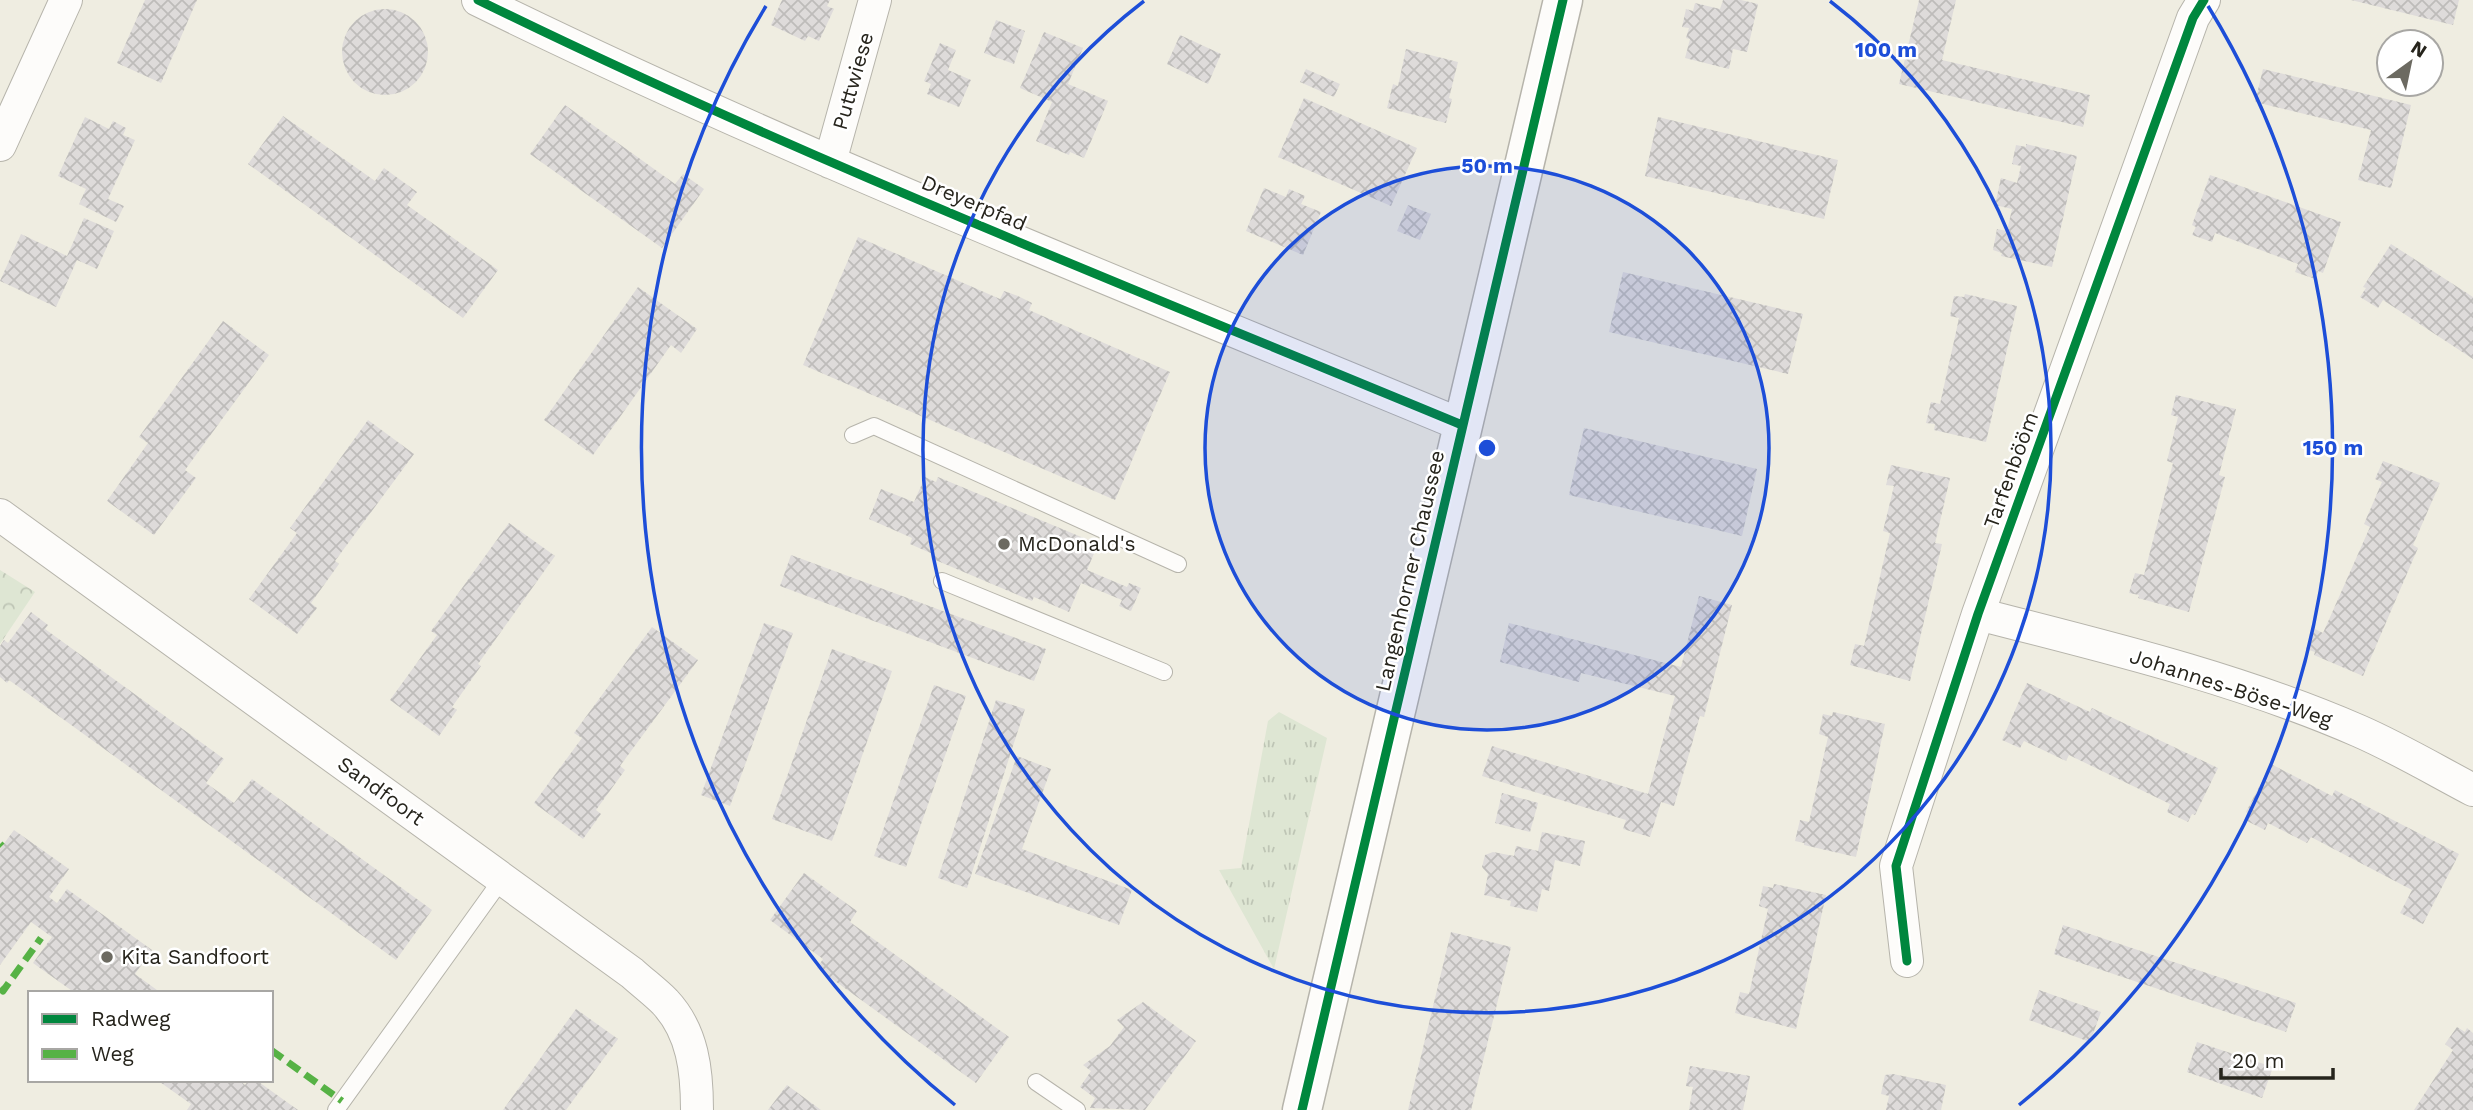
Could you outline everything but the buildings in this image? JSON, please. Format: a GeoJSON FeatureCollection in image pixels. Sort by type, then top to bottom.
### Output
{"type":"FeatureCollection","features":[{"type":"Feature","properties":{"kind":"main road","name":"Langenhorner Chaussee"},"geometry":{"type":"LineString","coordinates":[[1302,1110],[1563,0]]}},
{"type":"Feature","properties":{"kind":"street"},"geometry":{"type":"LineString","coordinates":[[0,145],[66,0]]}},
{"type":"Feature","properties":{"kind":"street","name":"Dreyerpfad"},"geometry":{"type":"LineString","coordinates":[[478,0],[612,66],[830,162],[1462,425]]}},
{"type":"Feature","properties":{"kind":"street","name":"Puttwiese"},"geometry":{"type":"LineString","coordinates":[[830,162],[875,0]]}},
{"type":"Feature","properties":{"kind":"street","name":"Tarfenbööm"},"geometry":{"type":"LineString","coordinates":[[1907,961],[1896,866],[1978,614],[2188,31],[2204,0]]}},
{"type":"Feature","properties":{"kind":"street","name":"Sandfoort"},"geometry":{"type":"LineString","coordinates":[[0,515],[632,973],[667,1004],[685,1032],[695,1059],[697,1110]]}},
{"type":"Feature","properties":{"kind":"street","name":"Johannes-Böse-Weg"},"geometry":{"type":"LineString","coordinates":[[1978,614],[2151,659],[2265,695],[2360,732],[2473,790]]}},
{"type":"Feature","properties":{"kind":"lane"},"geometry":{"type":"LineString","coordinates":[[853,435],[874,426],[1178,564]]}},
{"type":"Feature","properties":{"kind":"lane"},"geometry":{"type":"LineString","coordinates":[[942,581],[1164,672]]}},
{"type":"Feature","properties":{"kind":"lane"},"geometry":{"type":"LineString","coordinates":[[336,1110],[502,879]]}},
{"type":"Feature","properties":{"kind":"lane"},"geometry":{"type":"LineString","coordinates":[[1036,1082],[1077,1110]]}},
{"type":"Feature","properties":{"kind":"green space"},"geometry":{"type":"Polygon","coordinates":[[[0,570],[35,592],[0,644],[0,570]]]}},
{"type":"Feature","properties":{"kind":"green space"},"geometry":{"type":"Polygon","coordinates":[[[1279,712],[1327,738],[1274,969],[1219,870],[1241,868],[1268,721],[1279,712]]]}},
{"type":"Feature","properties":{"kind":"marked path"},"geometry":{"type":"LineString","coordinates":[[0,988],[3,991],[41,938]]}},
{"type":"Feature","properties":{"kind":"marked path"},"geometry":{"type":"LineString","coordinates":[[273,1051],[342,1101]]}},
{"type":"Feature","properties":{"kind":"cycle path"},"geometry":{"type":"LineString","coordinates":[[478,0],[599,58],[843,167],[1462,425]]}},
{"type":"Feature","properties":{"kind":"cycle path"},"geometry":{"type":"LineString","coordinates":[[1302,1110],[1563,0]]}},
{"type":"Feature","properties":{"kind":"cycle path"},"geometry":{"type":"LineString","coordinates":[[1907,961],[1896,866],[1978,614],[2193,18],[2204,0]]}},
{"type":"Feature","properties":{"kind":"place","name":"McDonald's"},"geometry":{"type":"Point","coordinates":[1004,544]}},
{"type":"Feature","properties":{"kind":"place","name":"Kita Sandfoort"},"geometry":{"type":"Point","coordinates":[107,957]}}]}
